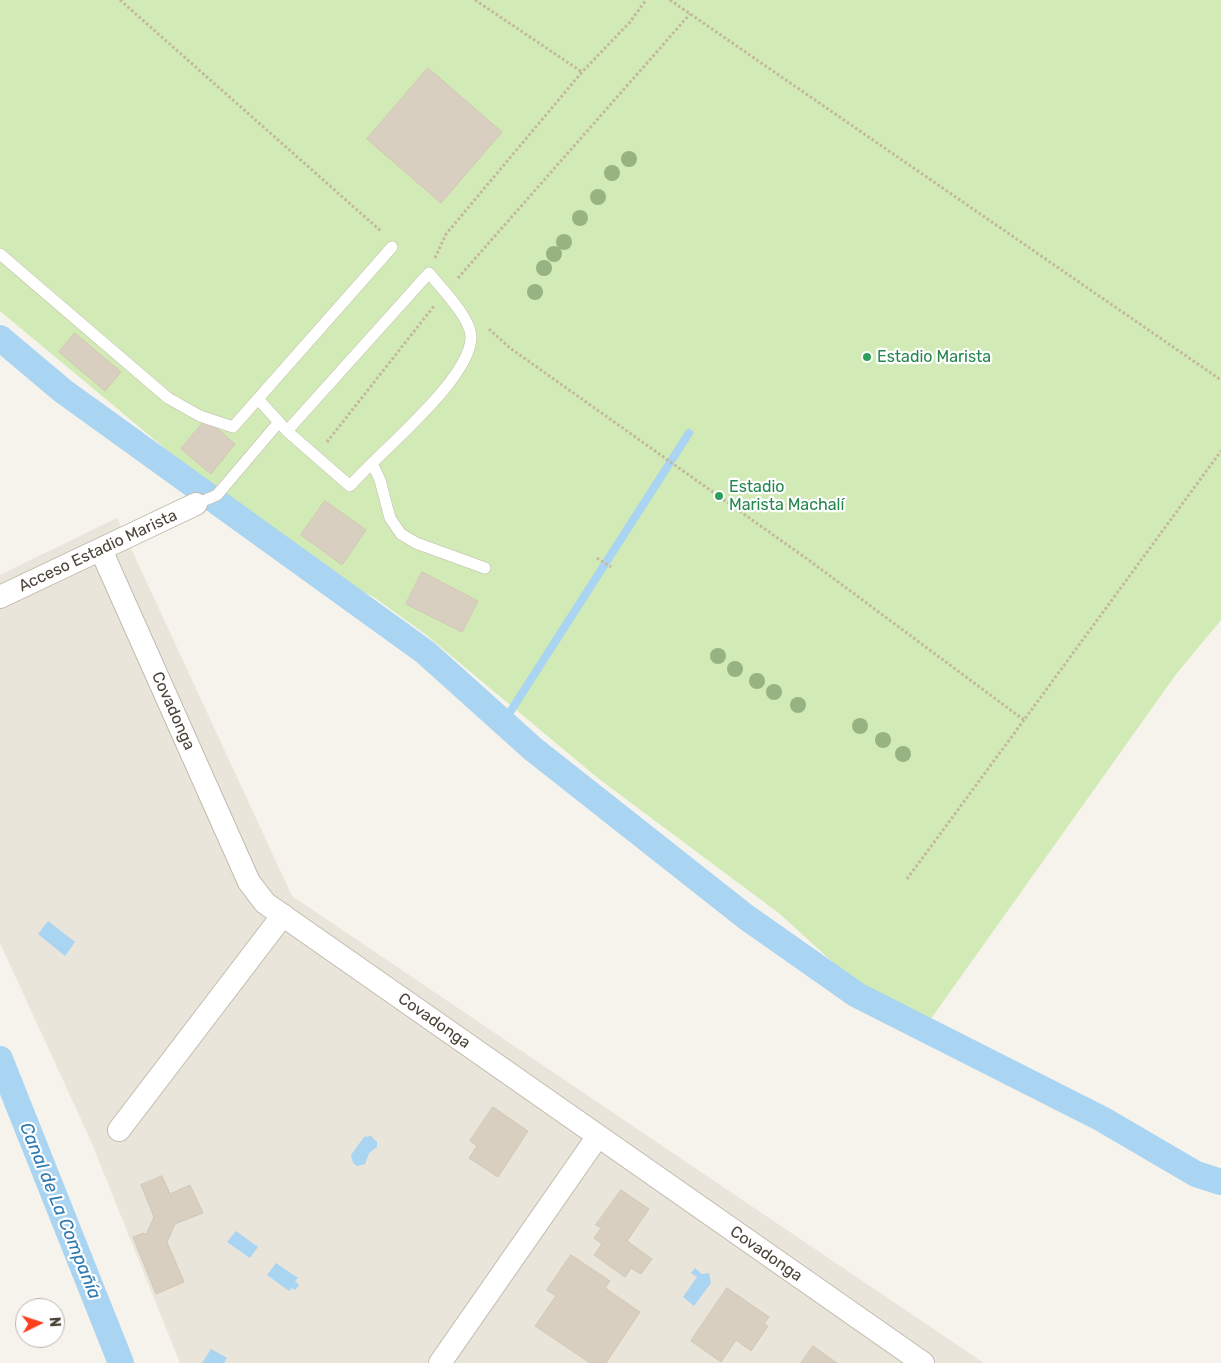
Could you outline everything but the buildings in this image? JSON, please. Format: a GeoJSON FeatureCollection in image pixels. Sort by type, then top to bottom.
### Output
{"type":"FeatureCollection","features":[{"type":"Feature","properties":{"kind":"street","name":"Acceso Estadio Marista"},"geometry":{"type":"LineString","coordinates":[[0,597],[196,504]]}},
{"type":"Feature","properties":{"kind":"street","name":"Covadonga"},"geometry":{"type":"LineString","coordinates":[[101,550],[249,882],[266,903],[923,1363]]}},
{"type":"Feature","properties":{"kind":"street"},"geometry":{"type":"LineString","coordinates":[[119,1130],[283,915]]}},
{"type":"Feature","properties":{"kind":"street"},"geometry":{"type":"LineString","coordinates":[[440,1363],[598,1136]]}},
{"type":"Feature","properties":{"kind":"lane"},"geometry":{"type":"LineString","coordinates":[[0,254],[168,398],[200,416],[233,426],[392,247]]}},
{"type":"Feature","properties":{"kind":"lane"},"geometry":{"type":"LineString","coordinates":[[258,400],[287,431],[350,486],[444,390],[469,350],[471,335],[465,319],[429,273],[287,431]]}},
{"type":"Feature","properties":{"kind":"lane"},"geometry":{"type":"LineString","coordinates":[[196,504],[217,495],[279,422]]}},
{"type":"Feature","properties":{"kind":"lane"},"geometry":{"type":"LineString","coordinates":[[372,463],[380,480],[390,518],[401,534],[416,543],[485,568]]}},
{"type":"Feature","properties":{"kind":"path"},"geometry":{"type":"LineString","coordinates":[[120,0],[384,234]]}},
{"type":"Feature","properties":{"kind":"path"},"geometry":{"type":"LineString","coordinates":[[475,0],[582,72]]}},
{"type":"Feature","properties":{"kind":"path"},"geometry":{"type":"LineString","coordinates":[[429,273],[446,234],[582,72],[630,22],[646,0]]}},
{"type":"Feature","properties":{"kind":"path"},"geometry":{"type":"LineString","coordinates":[[670,0],[1221,380]]}},
{"type":"Feature","properties":{"kind":"path"},"geometry":{"type":"LineString","coordinates":[[316,456],[445,293],[690,14]]}},
{"type":"Feature","properties":{"kind":"path"},"geometry":{"type":"LineString","coordinates":[[482,322],[510,348],[810,561],[1024,720]]}},
{"type":"Feature","properties":{"kind":"path"},"geometry":{"type":"LineString","coordinates":[[907,879],[1221,451]]}},
{"type":"Feature","properties":{"kind":"path"},"geometry":{"type":"LineString","coordinates":[[597,558],[611,567]]}},
{"type":"Feature","properties":{"kind":"shaded area"},"geometry":{"type":"Polygon","coordinates":[[[117,518],[292,896],[984,1363],[180,1363],[90,1139],[0,943],[0,575],[117,518]]]}},
{"type":"Feature","properties":{"kind":"green space","name":"Estadio Marista Machalí"},"geometry":{"type":"Polygon","coordinates":[[[0,0],[1221,0],[1221,620],[1177,673],[925,1027],[862,989],[780,914],[599,779],[425,634],[375,598],[262,537],[243,522],[191,470],[0,311],[0,0]]]}},
{"type":"Feature","properties":{"kind":"water"},"geometry":{"type":"Polygon","coordinates":[[[48,921],[75,942],[65,956],[38,934],[48,921]]]}},
{"type":"Feature","properties":{"kind":"water"},"geometry":{"type":"Polygon","coordinates":[[[371,1136],[377,1142],[377,1147],[369,1153],[365,1164],[357,1166],[353,1163],[351,1155],[364,1137],[371,1136]]]}},
{"type":"Feature","properties":{"kind":"water"},"geometry":{"type":"Polygon","coordinates":[[[236,1231],[258,1247],[250,1258],[227,1242],[236,1231]]]}},
{"type":"Feature","properties":{"kind":"water"},"geometry":{"type":"Polygon","coordinates":[[[276,1263],[298,1278],[295,1281],[299,1285],[295,1290],[292,1288],[289,1291],[267,1275],[276,1263]]]}},
{"type":"Feature","properties":{"kind":"water"},"geometry":{"type":"Polygon","coordinates":[[[695,1268],[702,1274],[709,1273],[711,1283],[694,1306],[683,1297],[697,1277],[691,1273],[695,1268]]]}},
{"type":"Feature","properties":{"kind":"water"},"geometry":{"type":"Polygon","coordinates":[[[211,1349],[227,1358],[224,1363],[202,1363],[211,1349]]]}},
{"type":"Feature","properties":{"kind":"waterway"},"geometry":{"type":"LineString","coordinates":[[0,338],[63,391],[425,652],[533,749],[746,917],[857,995],[1102,1119],[1196,1174],[1221,1182]]}},
{"type":"Feature","properties":{"kind":"waterway"},"geometry":{"type":"LineString","coordinates":[[503,723],[689,433]]}},
{"type":"Feature","properties":{"kind":"waterway","name":"Canal de La Compañía"},"geometry":{"type":"LineString","coordinates":[[0,1059],[121,1363]]}},
{"type":"Feature","properties":{"kind":"place","name":"Estadio Marista"},"geometry":{"type":"Point","coordinates":[867,357]}},
{"type":"Feature","properties":{"kind":"place","name":"Estadio Marista Machalí"},"geometry":{"type":"Point","coordinates":[719,496]}}]}
